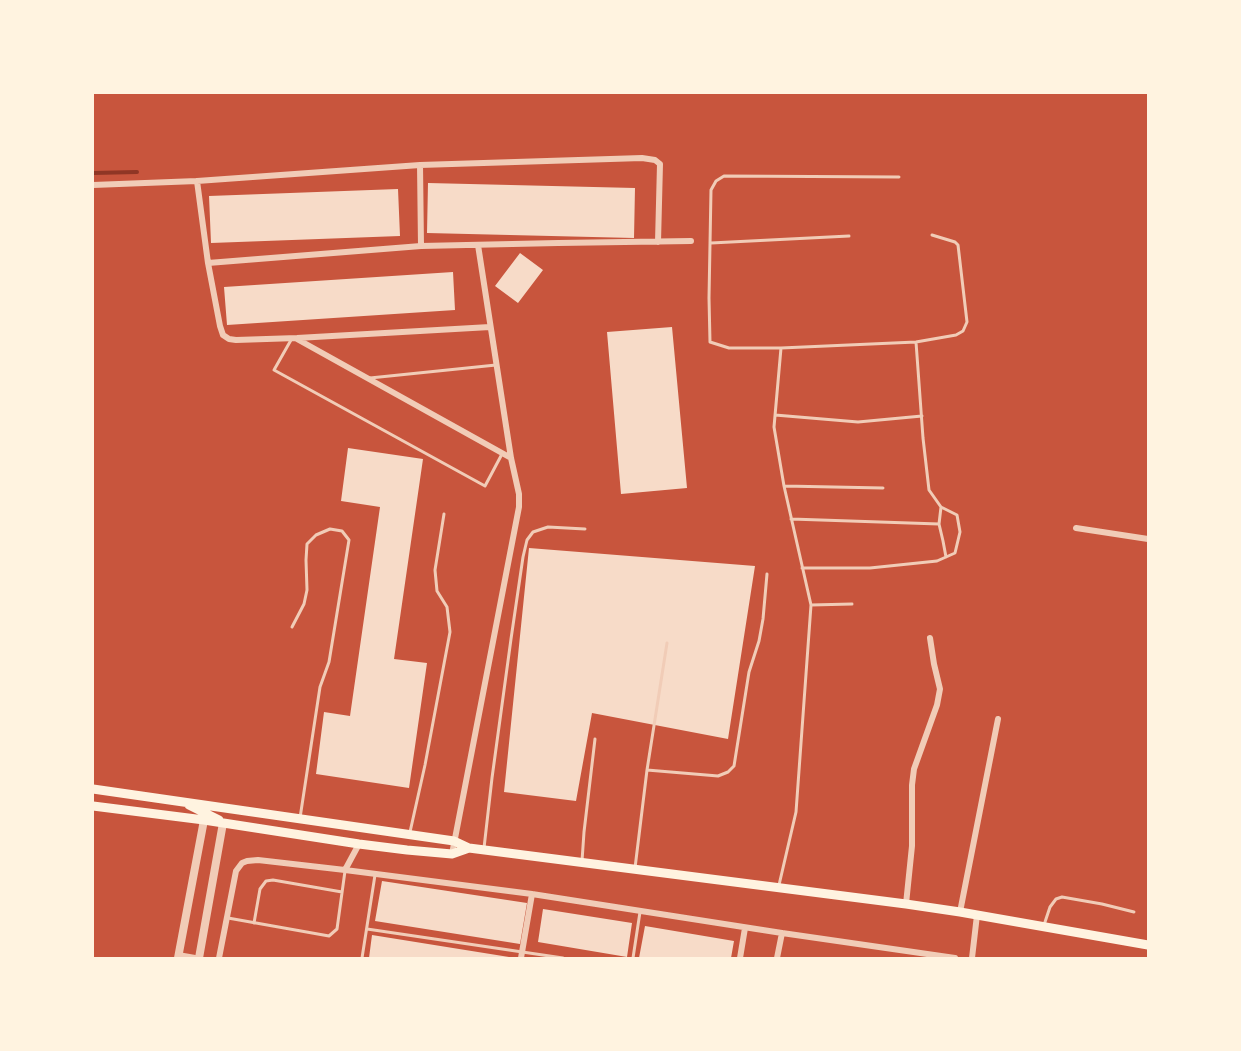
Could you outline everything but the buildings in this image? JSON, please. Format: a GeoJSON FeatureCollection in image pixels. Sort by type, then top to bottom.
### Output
{"type":"FeatureCollection","features":[{"type":"Feature","properties":{"kind":"main road"},"geometry":{"type":"LineString","coordinates":[[93,789],[454,841],[469,848],[906,904],[1148,945]]}},
{"type":"Feature","properties":{"kind":"main road"},"geometry":{"type":"LineString","coordinates":[[181,801],[208,818]]}},
{"type":"Feature","properties":{"kind":"main road"},"geometry":{"type":"LineString","coordinates":[[93,806],[208,818],[223,823],[359,844],[452,854],[469,848]]}},
{"type":"Feature","properties":{"kind":"main road"},"geometry":{"type":"LineString","coordinates":[[208,818],[234,808]]}},
{"type":"Feature","properties":{"kind":"street"},"geometry":{"type":"LineString","coordinates":[[93,185],[196,181],[420,165],[642,158],[655,160],[660,164],[658,242]]}},
{"type":"Feature","properties":{"kind":"street"},"geometry":{"type":"LineString","coordinates":[[420,165],[421,246]]}},
{"type":"Feature","properties":{"kind":"street"},"geometry":{"type":"LineString","coordinates":[[196,181],[208,263],[223,335],[236,340],[490,327]]}},
{"type":"Feature","properties":{"kind":"street"},"geometry":{"type":"LineString","coordinates":[[208,263],[421,246],[691,241]]}},
{"type":"Feature","properties":{"kind":"street"},"geometry":{"type":"LineString","coordinates":[[452,854],[519,507],[519,494],[511,458],[478,245]]}},
{"type":"Feature","properties":{"kind":"street"},"geometry":{"type":"LineString","coordinates":[[294,338],[511,458]]}},
{"type":"Feature","properties":{"kind":"street"},"geometry":{"type":"LineString","coordinates":[[1076,528],[1148,539]]}},
{"type":"Feature","properties":{"kind":"street"},"geometry":{"type":"LineString","coordinates":[[906,904],[912,846],[914,769],[937,705],[940,689],[930,638]]}},
{"type":"Feature","properties":{"kind":"street"},"geometry":{"type":"LineString","coordinates":[[960,912],[998,720]]}},
{"type":"Feature","properties":{"kind":"street"},"geometry":{"type":"LineString","coordinates":[[208,818],[178,957],[197,958],[223,823]]}},
{"type":"Feature","properties":{"kind":"street"},"geometry":{"type":"LineString","coordinates":[[345,870],[359,844]]}},
{"type":"Feature","properties":{"kind":"street"},"geometry":{"type":"LineString","coordinates":[[219,958],[236,871],[242,863],[258,860],[532,894],[954,958]]}},
{"type":"Feature","properties":{"kind":"street"},"geometry":{"type":"LineString","coordinates":[[522,955],[532,894]]}},
{"type":"Feature","properties":{"kind":"street"},"geometry":{"type":"LineString","coordinates":[[972,958],[977,915]]}},
{"type":"Feature","properties":{"kind":"street"},"geometry":{"type":"LineString","coordinates":[[740,958],[745,928]]}},
{"type":"Feature","properties":{"kind":"street"},"geometry":{"type":"LineString","coordinates":[[777,958],[782,933]]}},
{"type":"Feature","properties":{"kind":"lane"},"geometry":{"type":"LineString","coordinates":[[899,177],[724,176],[716,181],[711,190],[710,342],[729,348],[781,348],[916,342],[956,335],[963,331],[966,322],[958,245],[955,242],[932,236]]}},
{"type":"Feature","properties":{"kind":"lane"},"geometry":{"type":"LineString","coordinates":[[711,243],[849,236]]}},
{"type":"Feature","properties":{"kind":"lane"},"geometry":{"type":"LineString","coordinates":[[294,338],[274,370],[484,486],[502,453]]}},
{"type":"Feature","properties":{"kind":"lane"},"geometry":{"type":"LineString","coordinates":[[802,568],[870,568],[937,561],[955,553],[960,532],[957,515],[940,507],[928,490],[916,342]]}},
{"type":"Feature","properties":{"kind":"lane"},"geometry":{"type":"LineString","coordinates":[[779,887],[796,812],[811,605],[784,486],[774,427],[781,348]]}},
{"type":"Feature","properties":{"kind":"lane"},"geometry":{"type":"LineString","coordinates":[[368,378],[496,365]]}},
{"type":"Feature","properties":{"kind":"lane"},"geometry":{"type":"LineString","coordinates":[[775,415],[858,422],[922,416]]}},
{"type":"Feature","properties":{"kind":"lane"},"geometry":{"type":"LineString","coordinates":[[784,486],[883,488]]}},
{"type":"Feature","properties":{"kind":"lane"},"geometry":{"type":"LineString","coordinates":[[940,507],[939,524],[946,557]]}},
{"type":"Feature","properties":{"kind":"lane"},"geometry":{"type":"LineString","coordinates":[[409,834],[425,765],[450,632],[447,608],[437,591],[435,570],[444,514]]}},
{"type":"Feature","properties":{"kind":"lane"},"geometry":{"type":"LineString","coordinates":[[791,519],[939,524]]}},
{"type":"Feature","properties":{"kind":"lane"},"geometry":{"type":"LineString","coordinates":[[484,850],[508,662],[527,540],[533,531],[548,527],[585,529]]}},
{"type":"Feature","properties":{"kind":"lane"},"geometry":{"type":"LineString","coordinates":[[292,627],[304,604],[307,590],[307,544],[316,535],[330,529],[342,531],[348,540],[329,662],[320,687],[300,819]]}},
{"type":"Feature","properties":{"kind":"lane"},"geometry":{"type":"LineString","coordinates":[[647,770],[718,776],[728,772],[734,766],[749,672],[761,630],[766,574]]}},
{"type":"Feature","properties":{"kind":"lane"},"geometry":{"type":"LineString","coordinates":[[811,605],[852,604]]}},
{"type":"Feature","properties":{"kind":"lane"},"geometry":{"type":"LineString","coordinates":[[635,870],[647,770],[667,643]]}},
{"type":"Feature","properties":{"kind":"lane"},"geometry":{"type":"LineString","coordinates":[[581,863],[595,739]]}},
{"type":"Feature","properties":{"kind":"lane"},"geometry":{"type":"LineString","coordinates":[[227,918],[329,936],[337,929],[345,870]]}},
{"type":"Feature","properties":{"kind":"lane"},"geometry":{"type":"LineString","coordinates":[[362,958],[375,874]]}},
{"type":"Feature","properties":{"kind":"lane"},"geometry":{"type":"LineString","coordinates":[[254,923],[260,889],[266,881],[273,880],[342,892]]}},
{"type":"Feature","properties":{"kind":"lane"},"geometry":{"type":"LineString","coordinates":[[1043,927],[1050,907],[1056,899],[1062,897],[1134,912]]}},
{"type":"Feature","properties":{"kind":"lane"},"geometry":{"type":"LineString","coordinates":[[633,958],[640,911]]}},
{"type":"Feature","properties":{"kind":"lane"},"geometry":{"type":"LineString","coordinates":[[367,929],[522,955],[563,958]]}},
{"type":"Feature","properties":{"kind":"waterway"},"geometry":{"type":"LineString","coordinates":[[93,173],[137,172]]}}]}
